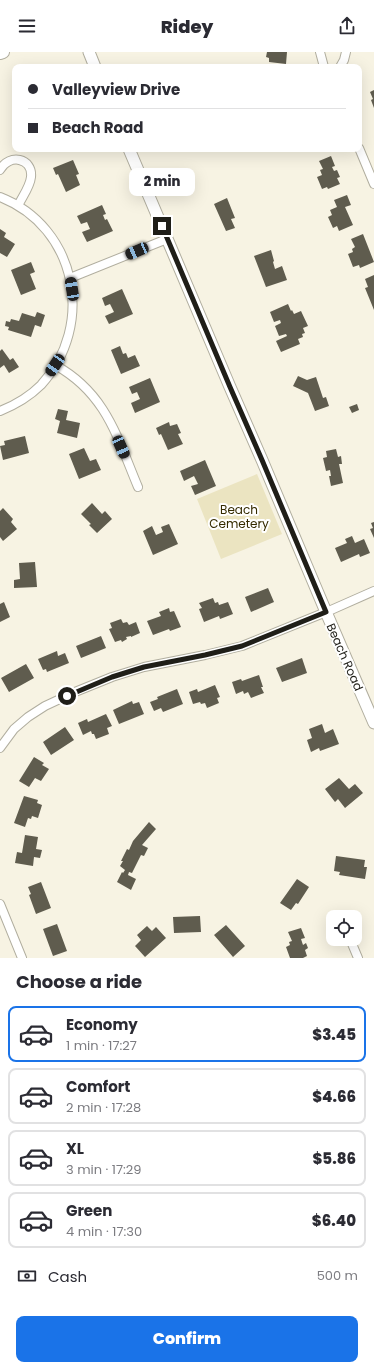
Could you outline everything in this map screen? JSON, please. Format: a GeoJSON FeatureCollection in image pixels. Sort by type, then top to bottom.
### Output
{"type":"FeatureCollection","features":[{"type":"Feature","properties":{"kind":"street"},"geometry":{"type":"LineString","coordinates":[[89,52],[94,64]]}},
{"type":"Feature","properties":{"kind":"street"},"geometry":{"type":"LineString","coordinates":[[320,52],[323,64]]}},
{"type":"Feature","properties":{"kind":"street"},"geometry":{"type":"LineString","coordinates":[[342,64],[346,52]]}},
{"type":"Feature","properties":{"kind":"street","name":"Beach Road"},"geometry":{"type":"LineString","coordinates":[[130,152],[374,723]]}},
{"type":"Feature","properties":{"kind":"street"},"geometry":{"type":"LineString","coordinates":[[361,152],[374,184]]}},
{"type":"Feature","properties":{"kind":"street"},"geometry":{"type":"LineString","coordinates":[[0,170],[7,162],[16,159],[26,163],[29,167],[31,177],[18,206]]}},
{"type":"Feature","properties":{"kind":"street"},"geometry":{"type":"LineString","coordinates":[[0,197],[18,206],[34,218],[58,247],[70,278],[73,303],[71,324],[67,342],[48,376],[33,392],[0,411]]}},
{"type":"Feature","properties":{"kind":"street"},"geometry":{"type":"LineString","coordinates":[[70,278],[167,238]]}},
{"type":"Feature","properties":{"kind":"street"},"geometry":{"type":"LineString","coordinates":[[55,365],[80,381],[98,401],[111,424],[138,487]]}},
{"type":"Feature","properties":{"kind":"street"},"geometry":{"type":"LineString","coordinates":[[0,748],[14,729],[28,717],[45,706],[75,692],[112,677],[144,667],[242,646],[374,591]]}},
{"type":"Feature","properties":{"kind":"street"},"geometry":{"type":"LineString","coordinates":[[0,904],[22,958]]}},
{"type":"Feature","properties":{"kind":"street"},"geometry":{"type":"LineString","coordinates":[[353,946],[358,958]]}},
{"type":"Feature","properties":{"kind":"green space","name":"Beach Cemetery"},"geometry":{"type":"Polygon","coordinates":[[[257,474],[282,534],[221,559],[197,499],[257,474]]]}},
{"type":"Feature","properties":{"kind":"building"},"geometry":{"type":"Polygon","coordinates":[[[267,52],[287,52],[286,64],[269,62],[269,58],[266,57],[267,52]]]}},
{"type":"Feature","properties":{"kind":"building"},"geometry":{"type":"Polygon","coordinates":[[[374,90],[374,108],[371,100],[373,99],[370,92],[374,90]]]}},
{"type":"Feature","properties":{"kind":"building"},"geometry":{"type":"Polygon","coordinates":[[[331,156],[335,166],[332,167],[334,171],[337,170],[340,177],[337,178],[340,184],[328,189],[327,187],[322,189],[317,177],[322,175],[320,170],[323,169],[319,161],[331,156]]]}},
{"type":"Feature","properties":{"kind":"building"},"geometry":{"type":"Polygon","coordinates":[[[73,160],[79,174],[76,175],[80,185],[66,192],[58,174],[56,175],[53,168],[73,160]]]}},
{"type":"Feature","properties":{"kind":"building"},"geometry":{"type":"Polygon","coordinates":[[[170,170],[174,182],[168,184],[170,190],[163,193],[161,186],[158,187],[154,176],[170,170]]]}},
{"type":"Feature","properties":{"kind":"building"},"geometry":{"type":"Polygon","coordinates":[[[347,195],[351,205],[345,207],[353,225],[339,231],[337,226],[333,228],[328,217],[332,215],[330,210],[337,207],[334,200],[347,195]]]}},
{"type":"Feature","properties":{"kind":"building"},"geometry":{"type":"Polygon","coordinates":[[[227,198],[235,218],[231,219],[235,228],[226,231],[214,204],[227,198]]]}},
{"type":"Feature","properties":{"kind":"building"},"geometry":{"type":"Polygon","coordinates":[[[102,205],[106,214],[103,215],[105,220],[107,219],[113,231],[87,242],[82,232],[90,229],[87,222],[81,224],[77,216],[102,205]]]}},
{"type":"Feature","properties":{"kind":"building"},"geometry":{"type":"Polygon","coordinates":[[[0,229],[6,233],[4,237],[15,244],[7,257],[0,253],[0,229]]]}},
{"type":"Feature","properties":{"kind":"building"},"geometry":{"type":"Polygon","coordinates":[[[363,234],[374,262],[360,268],[359,265],[353,267],[348,254],[353,252],[352,249],[355,247],[351,239],[363,234]]]}},
{"type":"Feature","properties":{"kind":"building"},"geometry":{"type":"Polygon","coordinates":[[[271,250],[275,269],[282,266],[287,280],[266,287],[254,256],[271,250]]]}},
{"type":"Feature","properties":{"kind":"building"},"geometry":{"type":"Polygon","coordinates":[[[31,262],[35,272],[30,274],[36,289],[21,295],[11,270],[31,262]]]}},
{"type":"Feature","properties":{"kind":"building"},"geometry":{"type":"Polygon","coordinates":[[[374,275],[374,310],[365,288],[368,287],[365,279],[374,275]]]}},
{"type":"Feature","properties":{"kind":"building"},"geometry":{"type":"Polygon","coordinates":[[[122,289],[133,314],[109,324],[105,316],[114,312],[110,304],[105,306],[102,298],[122,289]]]}},
{"type":"Feature","properties":{"kind":"building"},"geometry":{"type":"Polygon","coordinates":[[[288,304],[294,314],[301,311],[308,326],[303,328],[305,333],[302,334],[303,337],[298,339],[300,344],[281,352],[276,341],[287,336],[286,334],[279,336],[275,326],[281,323],[280,320],[274,322],[270,312],[288,304]]]}},
{"type":"Feature","properties":{"kind":"building"},"geometry":{"type":"Polygon","coordinates":[[[37,312],[45,315],[41,327],[35,325],[31,337],[8,330],[9,327],[5,326],[6,321],[10,322],[11,319],[19,321],[22,313],[35,317],[37,312]]]}},
{"type":"Feature","properties":{"kind":"building"},"geometry":{"type":"Polygon","coordinates":[[[120,346],[123,354],[126,353],[128,358],[135,355],[140,366],[121,374],[111,350],[120,346]]]}},
{"type":"Feature","properties":{"kind":"building"},"geometry":{"type":"Polygon","coordinates":[[[2,349],[10,360],[13,358],[19,367],[9,373],[4,365],[0,368],[0,351],[2,349]]]}},
{"type":"Feature","properties":{"kind":"building"},"geometry":{"type":"Polygon","coordinates":[[[298,376],[307,380],[316,377],[323,398],[326,397],[329,406],[315,411],[308,393],[293,386],[298,376]]]}},
{"type":"Feature","properties":{"kind":"building"},"geometry":{"type":"Polygon","coordinates":[[[150,378],[160,402],[135,413],[131,403],[140,399],[137,392],[132,394],[129,387],[150,378]]]}},
{"type":"Feature","properties":{"kind":"building"},"geometry":{"type":"Polygon","coordinates":[[[357,404],[359,410],[352,413],[349,407],[357,404]]]}},
{"type":"Feature","properties":{"kind":"building"},"geometry":{"type":"Polygon","coordinates":[[[58,409],[68,411],[66,420],[80,423],[77,438],[57,433],[60,421],[55,419],[58,409]]]}},
{"type":"Feature","properties":{"kind":"building"},"geometry":{"type":"Polygon","coordinates":[[[169,422],[170,426],[177,424],[181,433],[178,434],[183,444],[168,450],[161,434],[159,435],[156,428],[169,422]]]}},
{"type":"Feature","properties":{"kind":"building"},"geometry":{"type":"Polygon","coordinates":[[[25,436],[29,453],[3,460],[0,446],[5,445],[4,441],[25,436]]]}},
{"type":"Feature","properties":{"kind":"building"},"geometry":{"type":"Polygon","coordinates":[[[84,448],[90,461],[96,459],[101,470],[79,479],[69,454],[84,448]]]}},
{"type":"Feature","properties":{"kind":"building"},"geometry":{"type":"Polygon","coordinates":[[[336,449],[338,457],[341,456],[342,464],[339,464],[343,483],[331,486],[329,476],[331,476],[330,470],[326,471],[323,458],[327,457],[326,451],[336,449]]]}},
{"type":"Feature","properties":{"kind":"building"},"geometry":{"type":"Polygon","coordinates":[[[205,460],[216,486],[195,495],[191,486],[198,484],[194,476],[184,481],[180,471],[205,460]]]}},
{"type":"Feature","properties":{"kind":"building"},"geometry":{"type":"Polygon","coordinates":[[[92,503],[102,514],[105,511],[112,519],[97,533],[89,525],[91,524],[81,514],[92,503]]]}},
{"type":"Feature","properties":{"kind":"building"},"geometry":{"type":"Polygon","coordinates":[[[3,508],[13,519],[11,522],[17,529],[3,541],[0,537],[0,511],[3,508]]]}},
{"type":"Feature","properties":{"kind":"building"},"geometry":{"type":"Polygon","coordinates":[[[374,522],[374,538],[370,529],[373,528],[371,523],[374,522]]]}},
{"type":"Feature","properties":{"kind":"building"},"geometry":{"type":"Polygon","coordinates":[[[169,524],[178,544],[153,555],[143,531],[152,526],[156,535],[163,532],[161,527],[169,524]]]}},
{"type":"Feature","properties":{"kind":"building"},"geometry":{"type":"Polygon","coordinates":[[[352,536],[355,543],[364,539],[370,553],[360,557],[359,554],[341,562],[335,548],[347,543],[345,539],[352,536]]]}},
{"type":"Feature","properties":{"kind":"building"},"geometry":{"type":"Polygon","coordinates":[[[35,562],[37,587],[14,588],[14,580],[20,579],[19,563],[35,562]]]}},
{"type":"Feature","properties":{"kind":"building"},"geometry":{"type":"Polygon","coordinates":[[[268,588],[274,602],[251,612],[245,597],[268,588]]]}},
{"type":"Feature","properties":{"kind":"building"},"geometry":{"type":"Polygon","coordinates":[[[213,598],[215,603],[218,602],[219,605],[228,602],[233,614],[220,619],[219,616],[204,622],[199,609],[202,608],[199,603],[213,598]]]}},
{"type":"Feature","properties":{"kind":"building"},"geometry":{"type":"Polygon","coordinates":[[[4,602],[10,617],[0,622],[0,604],[4,602]]]}},
{"type":"Feature","properties":{"kind":"building"},"geometry":{"type":"Polygon","coordinates":[[[169,608],[170,612],[174,611],[181,627],[170,631],[169,629],[153,635],[147,621],[161,616],[159,612],[169,608]]]}},
{"type":"Feature","properties":{"kind":"building"},"geometry":{"type":"Polygon","coordinates":[[[121,619],[123,623],[127,622],[129,625],[136,622],[140,633],[131,637],[126,637],[127,639],[122,642],[121,640],[115,642],[109,629],[112,628],[110,623],[121,619]]]}},
{"type":"Feature","properties":{"kind":"building"},"geometry":{"type":"Polygon","coordinates":[[[101,636],[106,648],[81,658],[76,646],[101,636]]]}},
{"type":"Feature","properties":{"kind":"building"},"geometry":{"type":"Polygon","coordinates":[[[57,651],[58,656],[65,653],[69,663],[47,672],[46,669],[43,670],[38,659],[57,651]]]}},
{"type":"Feature","properties":{"kind":"building"},"geometry":{"type":"Polygon","coordinates":[[[302,658],[307,673],[282,682],[276,668],[302,658]]]}},
{"type":"Feature","properties":{"kind":"building"},"geometry":{"type":"Polygon","coordinates":[[[26,664],[34,678],[9,692],[1,678],[26,664]]]}},
{"type":"Feature","properties":{"kind":"building"},"geometry":{"type":"Polygon","coordinates":[[[259,675],[263,687],[261,687],[264,693],[251,698],[248,692],[244,694],[243,691],[236,694],[232,682],[241,679],[242,681],[259,675]]]}},
{"type":"Feature","properties":{"kind":"building"},"geometry":{"type":"Polygon","coordinates":[[[215,685],[220,697],[217,698],[219,703],[207,708],[205,703],[201,704],[200,702],[193,704],[189,692],[197,689],[198,692],[215,685]]]}},
{"type":"Feature","properties":{"kind":"building"},"geometry":{"type":"Polygon","coordinates":[[[177,689],[183,704],[163,712],[161,708],[154,711],[150,702],[158,699],[157,697],[177,689]]]}},
{"type":"Feature","properties":{"kind":"building"},"geometry":{"type":"Polygon","coordinates":[[[132,701],[133,704],[139,702],[144,714],[119,724],[113,710],[132,701]]]}},
{"type":"Feature","properties":{"kind":"building"},"geometry":{"type":"Polygon","coordinates":[[[106,714],[112,726],[107,728],[109,734],[96,739],[91,731],[83,735],[78,723],[87,719],[88,722],[106,714]]]}},
{"type":"Feature","properties":{"kind":"building"},"geometry":{"type":"Polygon","coordinates":[[[322,724],[325,733],[333,729],[339,744],[320,751],[319,748],[311,752],[307,740],[312,738],[309,729],[322,724]]]}},
{"type":"Feature","properties":{"kind":"building"},"geometry":{"type":"Polygon","coordinates":[[[65,727],[74,740],[51,755],[43,742],[65,727]]]}},
{"type":"Feature","properties":{"kind":"building"},"geometry":{"type":"Polygon","coordinates":[[[34,757],[44,763],[42,765],[49,769],[41,781],[35,778],[29,787],[19,781],[34,757]]]}},
{"type":"Feature","properties":{"kind":"building"},"geometry":{"type":"Polygon","coordinates":[[[339,778],[349,789],[355,784],[363,793],[345,808],[338,799],[335,802],[325,789],[339,778]]]}},
{"type":"Feature","properties":{"kind":"building"},"geometry":{"type":"Polygon","coordinates":[[[24,796],[38,800],[37,803],[42,805],[38,818],[32,816],[31,819],[28,818],[25,827],[14,823],[24,796]]]}},
{"type":"Feature","properties":{"kind":"building"},"geometry":{"type":"Polygon","coordinates":[[[149,822],[156,829],[142,845],[148,848],[144,856],[141,855],[132,873],[129,872],[128,875],[136,879],[131,890],[117,882],[122,872],[123,873],[125,870],[120,866],[123,861],[121,861],[127,849],[129,850],[133,841],[149,822]]]}},
{"type":"Feature","properties":{"kind":"building"},"geometry":{"type":"Polygon","coordinates":[[[25,835],[38,837],[36,849],[42,850],[40,858],[34,857],[33,866],[15,863],[17,852],[22,853],[25,835]]]}},
{"type":"Feature","properties":{"kind":"building"},"geometry":{"type":"Polygon","coordinates":[[[336,856],[365,860],[364,867],[367,867],[365,879],[339,875],[340,872],[334,871],[336,856]]]}},
{"type":"Feature","properties":{"kind":"building"},"geometry":{"type":"Polygon","coordinates":[[[297,879],[309,887],[298,904],[296,903],[291,910],[280,903],[297,879]]]}},
{"type":"Feature","properties":{"kind":"building"},"geometry":{"type":"Polygon","coordinates":[[[41,882],[51,908],[36,914],[29,895],[31,894],[28,887],[41,882]]]}},
{"type":"Feature","properties":{"kind":"building"},"geometry":{"type":"Polygon","coordinates":[[[200,916],[201,932],[174,933],[173,917],[200,916]]]}},
{"type":"Feature","properties":{"kind":"building"},"geometry":{"type":"Polygon","coordinates":[[[57,924],[67,951],[53,956],[43,929],[57,924]]]}},
{"type":"Feature","properties":{"kind":"building"},"geometry":{"type":"Polygon","coordinates":[[[226,925],[245,946],[233,957],[214,935],[226,925]]]}},
{"type":"Feature","properties":{"kind":"building"},"geometry":{"type":"Polygon","coordinates":[[[147,926],[152,931],[156,927],[166,938],[145,957],[135,946],[141,940],[137,935],[147,926]]]}},
{"type":"Feature","properties":{"kind":"building"},"geometry":{"type":"Polygon","coordinates":[[[301,928],[305,938],[301,939],[303,945],[306,943],[308,948],[305,950],[307,956],[303,958],[290,958],[286,947],[290,945],[289,942],[292,941],[288,932],[301,928]]]}},
{"type":"Feature","properties":{"kind":"route"},"geometry":{"type":"LineString","coordinates":[[67,696],[112,677],[144,667],[220,652],[242,646],[326,612],[162,226]]}}]}
